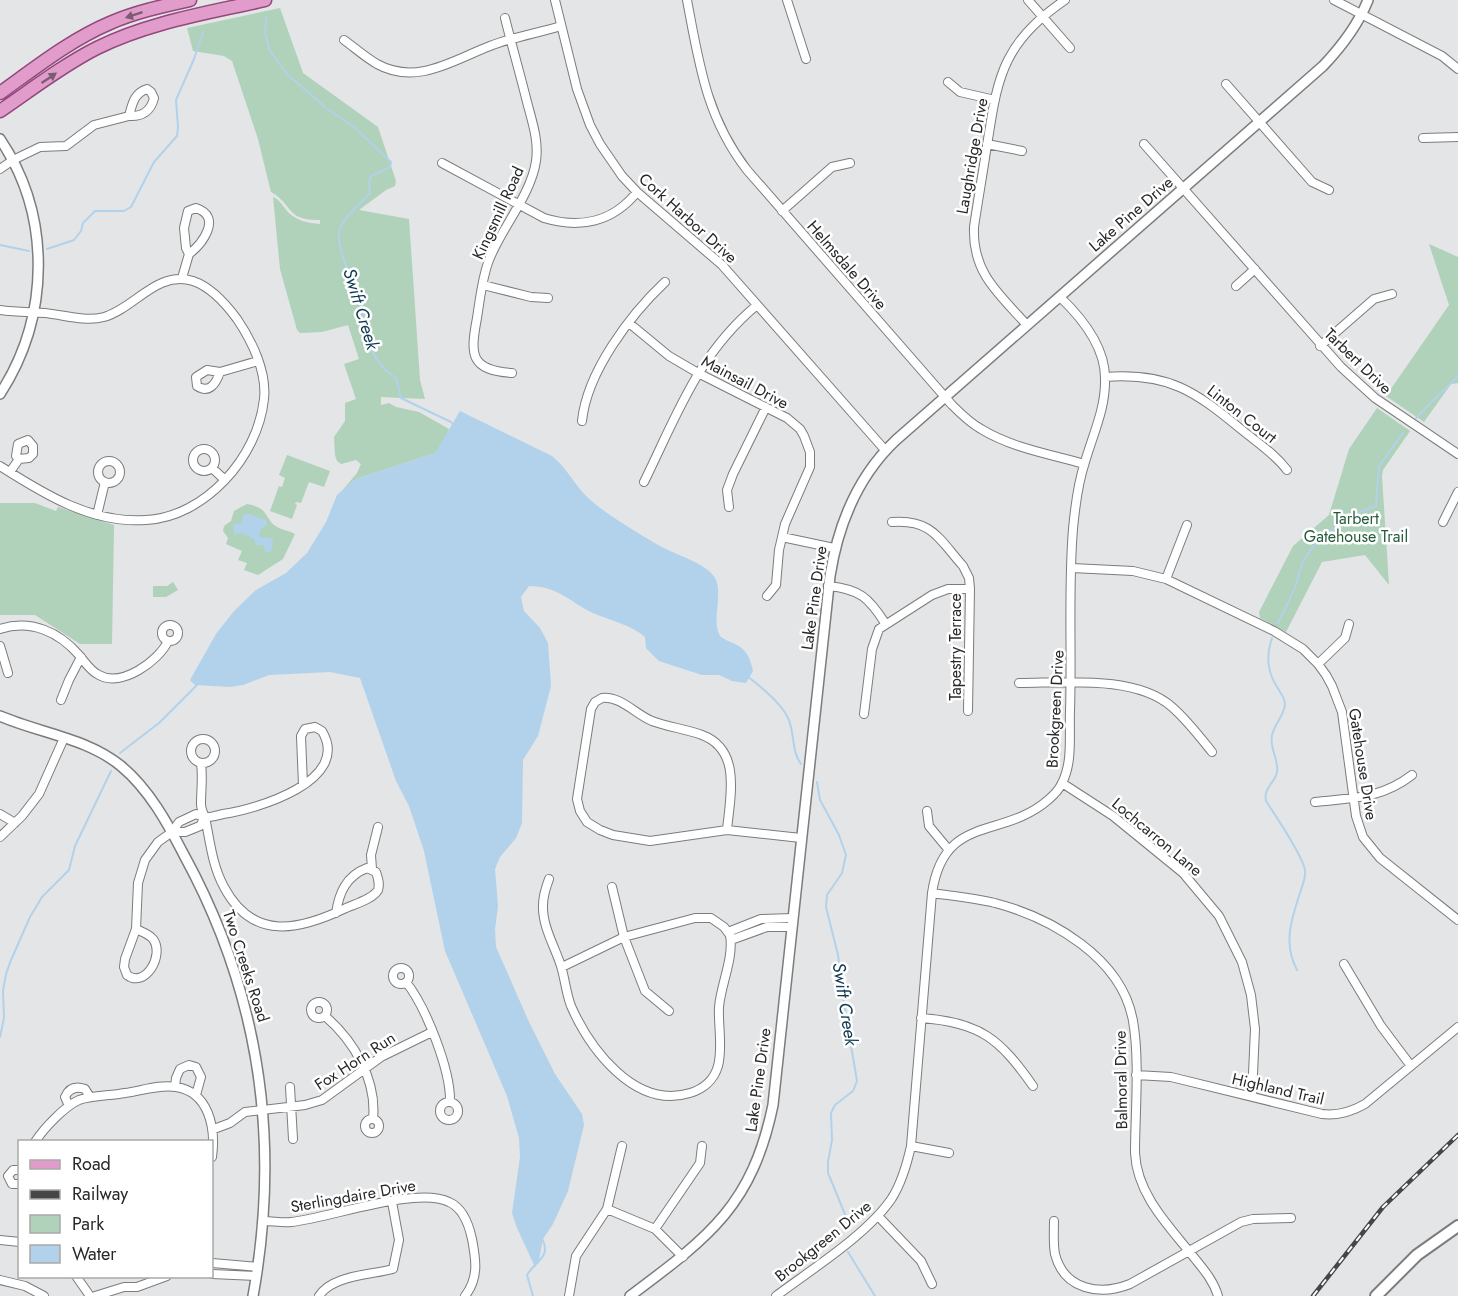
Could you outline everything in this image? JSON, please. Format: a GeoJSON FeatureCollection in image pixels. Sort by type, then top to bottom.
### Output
{"type":"FeatureCollection","features":[{"type":"Feature","properties":{"kind":"main road"},"geometry":{"type":"LineString","coordinates":[[0,93],[92,31],[151,9],[190,0]]}},
{"type":"Feature","properties":{"kind":"main road"},"geometry":{"type":"LineString","coordinates":[[0,111],[95,49],[132,33],[265,0]]}},
{"type":"Feature","properties":{"kind":"main road"},"geometry":{"type":"LineString","coordinates":[[1376,1296],[1417,1255],[1458,1226]]}},
{"type":"Feature","properties":{"kind":"street","name":"Cork Harbor Drive"},"geometry":{"type":"LineString","coordinates":[[555,0],[577,89],[590,125],[610,160],[637,192],[722,265],[885,450]]}},
{"type":"Feature","properties":{"kind":"street","name":"Helmsdale Drive"},"geometry":{"type":"LineString","coordinates":[[689,0],[702,79],[713,114],[738,158],[782,211],[945,397],[969,421],[1017,445],[1084,464]]}},
{"type":"Feature","properties":{"kind":"street"},"geometry":{"type":"LineString","coordinates":[[787,0],[806,58]]}},
{"type":"Feature","properties":{"kind":"street"},"geometry":{"type":"LineString","coordinates":[[1028,0],[1070,48]]}},
{"type":"Feature","properties":{"kind":"street","name":"Laughridge Drive"},"geometry":{"type":"LineString","coordinates":[[1027,325],[989,282],[980,268],[975,247],[974,227],[995,99],[1009,58],[1042,16],[1065,0]]}},
{"type":"Feature","properties":{"kind":"street"},"geometry":{"type":"LineString","coordinates":[[1334,0],[1442,56],[1458,69]]}},
{"type":"Feature","properties":{"kind":"street","name":"Lake Pine Drive"},"geometry":{"type":"LineString","coordinates":[[630,1296],[683,1257],[717,1225],[733,1205],[751,1175],[767,1134],[773,1105],[828,586],[834,548],[854,498],[885,450],[1332,57],[1362,15],[1368,0]]}},
{"type":"Feature","properties":{"kind":"street","name":"Kingsmill Road"},"geometry":{"type":"LineString","coordinates":[[505,18],[537,150],[534,171],[489,259],[472,348],[480,364],[492,372],[512,373]]}},
{"type":"Feature","properties":{"kind":"street"},"geometry":{"type":"LineString","coordinates":[[344,40],[378,64],[416,73],[446,65],[511,39],[561,27]]}},
{"type":"Feature","properties":{"kind":"street"},"geometry":{"type":"LineString","coordinates":[[948,82],[960,92],[995,99]]}},
{"type":"Feature","properties":{"kind":"street"},"geometry":{"type":"LineString","coordinates":[[1226,84],[1312,182],[1329,190]]}},
{"type":"Feature","properties":{"kind":"street"},"geometry":{"type":"LineString","coordinates":[[0,169],[40,147],[66,146],[94,125],[129,116]]}},
{"type":"Feature","properties":{"kind":"street"},"geometry":{"type":"LineString","coordinates":[[1424,138],[1458,136]]}},
{"type":"Feature","properties":{"kind":"street"},"geometry":{"type":"LineString","coordinates":[[0,139],[13,160],[26,191],[36,229],[39,272],[34,313],[21,355],[0,394]]}},
{"type":"Feature","properties":{"kind":"street"},"geometry":{"type":"LineString","coordinates":[[987,144],[1022,151]]}},
{"type":"Feature","properties":{"kind":"street","name":"Tarbert Drive"},"geometry":{"type":"LineString","coordinates":[[1144,144],[1341,367],[1375,398],[1458,454]]}},
{"type":"Feature","properties":{"kind":"street"},"geometry":{"type":"LineString","coordinates":[[442,163],[552,220],[583,224],[612,214],[637,192]]}},
{"type":"Feature","properties":{"kind":"street"},"geometry":{"type":"LineString","coordinates":[[782,211],[832,167],[850,163]]}},
{"type":"Feature","properties":{"kind":"street"},"geometry":{"type":"LineString","coordinates":[[182,278],[189,255],[204,239],[208,229],[205,214],[196,208],[188,211],[184,222],[189,255]]}},
{"type":"Feature","properties":{"kind":"street"},"geometry":{"type":"LineString","coordinates":[[1236,286],[1255,269]]}},
{"type":"Feature","properties":{"kind":"street"},"geometry":{"type":"LineString","coordinates":[[0,310],[86,319],[102,318],[116,313],[161,283],[170,279],[182,278],[204,286],[231,310],[247,335],[258,361],[264,389],[261,416],[255,433],[238,464],[212,493],[197,504],[167,517],[135,521],[97,515],[60,502],[0,466]]}},
{"type":"Feature","properties":{"kind":"street"},"geometry":{"type":"LineString","coordinates":[[582,421],[588,394],[612,346],[654,292],[665,282]]}},
{"type":"Feature","properties":{"kind":"street"},"geometry":{"type":"LineString","coordinates":[[483,285],[531,297],[548,298]]}},
{"type":"Feature","properties":{"kind":"street"},"geometry":{"type":"LineString","coordinates":[[1320,345],[1374,299],[1392,294]]}},
{"type":"Feature","properties":{"kind":"street","name":"Brookgreen Drive"},"geometry":{"type":"LineString","coordinates":[[776,1296],[878,1216],[899,1184],[911,1146],[932,893],[936,872],[948,849],[978,831],[1036,809],[1055,794],[1062,783],[1069,759],[1074,520],[1084,464],[1100,418],[1106,376],[1090,332],[1060,297]]}},
{"type":"Feature","properties":{"kind":"street"},"geometry":{"type":"LineString","coordinates":[[644,482],[698,373],[720,340],[757,305]]}},
{"type":"Feature","properties":{"kind":"street","name":"Mainsail Drive"},"geometry":{"type":"LineString","coordinates":[[629,323],[669,356],[787,418],[800,429],[810,452],[810,467],[785,524],[776,585],[767,596]]}},
{"type":"Feature","properties":{"kind":"street"},"geometry":{"type":"LineString","coordinates":[[220,372],[258,361]]}},
{"type":"Feature","properties":{"kind":"street","name":"Linton Court"},"geometry":{"type":"LineString","coordinates":[[1106,376],[1144,376],[1187,389],[1219,410],[1279,460],[1287,470]]}},
{"type":"Feature","properties":{"kind":"street"},"geometry":{"type":"LineString","coordinates":[[729,507],[727,490],[766,407]]}},
{"type":"Feature","properties":{"kind":"street"},"geometry":{"type":"LineString","coordinates":[[10,472],[19,459]]}},
{"type":"Feature","properties":{"kind":"street"},"geometry":{"type":"LineString","coordinates":[[212,468],[225,480]]}},
{"type":"Feature","properties":{"kind":"street"},"geometry":{"type":"LineString","coordinates":[[97,515],[105,482]]}},
{"type":"Feature","properties":{"kind":"street"},"geometry":{"type":"LineString","coordinates":[[1443,522],[1458,492]]}},
{"type":"Feature","properties":{"kind":"street","name":"Tapestry Terrace"},"geometry":{"type":"LineString","coordinates":[[892,522],[914,521],[928,528],[963,566],[969,578],[968,711]]}},
{"type":"Feature","properties":{"kind":"street"},"geometry":{"type":"LineString","coordinates":[[1166,579],[1187,525]]}},
{"type":"Feature","properties":{"kind":"street"},"geometry":{"type":"LineString","coordinates":[[782,537],[834,548]]}},
{"type":"Feature","properties":{"kind":"street","name":"Gatehouse Drive"},"geometry":{"type":"LineString","coordinates":[[1072,568],[1125,570],[1166,579],[1282,635],[1303,649],[1318,664],[1332,686],[1342,712],[1361,832],[1373,851],[1458,920]]}},
{"type":"Feature","properties":{"kind":"street"},"geometry":{"type":"LineString","coordinates":[[828,586],[861,594],[872,603],[885,623]]}},
{"type":"Feature","properties":{"kind":"street"},"geometry":{"type":"LineString","coordinates":[[864,714],[876,633],[885,623],[932,595],[948,589],[970,589]]}},
{"type":"Feature","properties":{"kind":"street"},"geometry":{"type":"LineString","coordinates":[[1318,664],[1345,638],[1349,624]]}},
{"type":"Feature","properties":{"kind":"street"},"geometry":{"type":"LineString","coordinates":[[0,629],[22,626],[49,631],[70,645],[92,671],[107,679],[117,678],[150,663],[164,650],[168,641]]}},
{"type":"Feature","properties":{"kind":"street"},"geometry":{"type":"LineString","coordinates":[[0,646],[8,672]]}},
{"type":"Feature","properties":{"kind":"street"},"geometry":{"type":"LineString","coordinates":[[61,700],[81,657]]}},
{"type":"Feature","properties":{"kind":"street"},"geometry":{"type":"LineString","coordinates":[[1019,683],[1127,686],[1156,696],[1173,707],[1212,753]]}},
{"type":"Feature","properties":{"kind":"street"},"geometry":{"type":"LineString","coordinates":[[727,830],[731,777],[729,762],[717,744],[700,734],[652,721],[613,698],[602,698],[595,702],[591,708],[577,799],[580,811],[587,822],[613,835],[639,840],[662,840],[727,830],[801,838]]}},
{"type":"Feature","properties":{"kind":"street","name":"Two Creeks Road"},"geometry":{"type":"LineString","coordinates":[[0,716],[98,751],[120,766],[139,785],[172,832],[212,911],[232,962],[254,1041],[264,1109],[266,1147],[264,1221],[253,1296]]}},
{"type":"Feature","properties":{"kind":"street"},"geometry":{"type":"LineString","coordinates":[[136,929],[154,940],[156,953],[154,966],[140,978],[127,975],[124,967],[136,929],[138,883],[148,854],[158,842],[172,832],[179,822],[187,818],[196,814],[204,817],[252,809],[303,785],[319,773],[327,760],[326,740],[318,728],[305,729],[301,736],[303,785]]}},
{"type":"Feature","properties":{"kind":"street"},"geometry":{"type":"LineString","coordinates":[[0,837],[39,794],[64,738]]}},
{"type":"Feature","properties":{"kind":"street"},"geometry":{"type":"LineString","coordinates":[[201,763],[201,807],[207,835],[218,875],[231,899],[247,916],[267,924],[285,928],[301,926],[336,913],[375,894],[378,890],[376,872],[363,870],[347,882],[339,897],[336,913]]}},
{"type":"Feature","properties":{"kind":"street"},"geometry":{"type":"LineString","coordinates":[[1315,802],[1384,792],[1412,775]]}},
{"type":"Feature","properties":{"kind":"street","name":"Lochcarron Lane"},"geometry":{"type":"LineString","coordinates":[[1062,783],[1113,816],[1177,868],[1204,896],[1219,916],[1242,962],[1251,995],[1255,1037],[1252,1096]]}},
{"type":"Feature","properties":{"kind":"street"},"geometry":{"type":"LineString","coordinates":[[927,811],[929,825],[948,849]]}},
{"type":"Feature","properties":{"kind":"street"},"geometry":{"type":"LineString","coordinates":[[0,814],[15,823]]}},
{"type":"Feature","properties":{"kind":"street"},"geometry":{"type":"LineString","coordinates":[[172,832],[185,832],[200,826],[204,817]]}},
{"type":"Feature","properties":{"kind":"street"},"geometry":{"type":"LineString","coordinates":[[372,870],[371,855],[378,827]]}},
{"type":"Feature","properties":{"kind":"street"},"geometry":{"type":"LineString","coordinates":[[549,879],[543,906],[544,919],[562,967],[568,996],[584,1031],[622,1076],[641,1089],[663,1095],[685,1095],[702,1088],[709,1082],[718,1066],[720,1055],[719,1006],[730,936],[718,922],[703,917],[663,925],[624,937],[562,967]]}},
{"type":"Feature","properties":{"kind":"street"},"geometry":{"type":"LineString","coordinates":[[612,887],[624,937],[645,991],[669,1011]]}},
{"type":"Feature","properties":{"kind":"street","name":"Balmoral Drive"},"geometry":{"type":"LineString","coordinates":[[932,893],[980,900],[1027,915],[1064,933],[1099,959],[1117,981],[1131,1012],[1135,1037],[1137,1173],[1146,1195],[1211,1281],[1218,1296]]}},
{"type":"Feature","properties":{"kind":"street"},"geometry":{"type":"LineString","coordinates":[[730,936],[760,919],[792,922]]}},
{"type":"Feature","properties":{"kind":"street"},"geometry":{"type":"LineString","coordinates":[[1344,964],[1381,1026],[1411,1066]]}},
{"type":"Feature","properties":{"kind":"street"},"geometry":{"type":"LineString","coordinates":[[406,982],[416,996],[432,1032],[447,1074],[450,1102]]}},
{"type":"Feature","properties":{"kind":"street"},"geometry":{"type":"LineString","coordinates":[[325,1016],[343,1034],[364,1068],[374,1095],[373,1119]]}},
{"type":"Feature","properties":{"kind":"street"},"geometry":{"type":"LineString","coordinates":[[921,1017],[955,1022],[986,1034],[1002,1048],[1033,1086]]}},
{"type":"Feature","properties":{"kind":"street","name":"Highland Trail"},"geometry":{"type":"LineString","coordinates":[[1136,1075],[1171,1077],[1322,1114],[1340,1114],[1365,1104],[1458,1027]]}},
{"type":"Feature","properties":{"kind":"street","name":"Fox Horn Run"},"geometry":{"type":"LineString","coordinates":[[213,1129],[230,1123],[245,1112],[292,1107],[322,1100],[364,1068],[432,1032]]}},
{"type":"Feature","properties":{"kind":"street"},"geometry":{"type":"LineString","coordinates":[[176,1087],[176,1078],[180,1069],[189,1065],[196,1067],[201,1077],[196,1095]]}},
{"type":"Feature","properties":{"kind":"street"},"geometry":{"type":"LineString","coordinates":[[69,1106],[65,1097],[76,1087],[85,1089],[90,1097]]}},
{"type":"Feature","properties":{"kind":"street"},"geometry":{"type":"LineString","coordinates":[[38,1140],[69,1106],[90,1097],[111,1096],[160,1087],[176,1087],[196,1095],[205,1108],[213,1129],[213,1140]]}},
{"type":"Feature","properties":{"kind":"street","name":"Fox Horn Run"},"geometry":{"type":"LineString","coordinates":[[290,1087],[293,1139]]}},
{"type":"Feature","properties":{"kind":"street"},"geometry":{"type":"LineString","coordinates":[[569,1296],[576,1256],[607,1209],[622,1146]]}},
{"type":"Feature","properties":{"kind":"street"},"geometry":{"type":"LineString","coordinates":[[655,1228],[700,1163],[702,1146]]}},
{"type":"Feature","properties":{"kind":"street"},"geometry":{"type":"LineString","coordinates":[[911,1146],[949,1153]]}},
{"type":"Feature","properties":{"kind":"street"},"geometry":{"type":"LineString","coordinates":[[18,1170],[13,1170],[8,1176],[10,1183],[18,1184]]}},
{"type":"Feature","properties":{"kind":"street","name":"Sterlingdaire Drive"},"geometry":{"type":"LineString","coordinates":[[264,1221],[293,1222],[417,1197],[433,1197],[450,1202],[461,1212],[470,1229],[476,1265],[474,1280],[465,1296]]}},
{"type":"Feature","properties":{"kind":"street"},"geometry":{"type":"LineString","coordinates":[[319,1296],[326,1287],[339,1281],[393,1269],[399,1240],[392,1202]]}},
{"type":"Feature","properties":{"kind":"street"},"geometry":{"type":"LineString","coordinates":[[607,1209],[655,1228],[683,1257]]}},
{"type":"Feature","properties":{"kind":"street"},"geometry":{"type":"LineString","coordinates":[[878,1216],[921,1261],[932,1284]]}},
{"type":"Feature","properties":{"kind":"street"},"geometry":{"type":"LineString","coordinates":[[1054,1221],[1053,1245],[1059,1266],[1074,1281],[1095,1291],[1109,1291],[1130,1284],[1241,1222],[1253,1219],[1291,1218]]}},
{"type":"Feature","properties":{"kind":"street"},"geometry":{"type":"LineString","coordinates":[[0,1240],[18,1242]]}},
{"type":"Feature","properties":{"kind":"street"},"geometry":{"type":"LineString","coordinates":[[213,1263],[257,1272]]}},
{"type":"Feature","properties":{"kind":"street"},"geometry":{"type":"LineString","coordinates":[[213,1274],[257,1272]]}},
{"type":"Feature","properties":{"kind":"street"},"geometry":{"type":"LineString","coordinates":[[77,1278],[90,1296]]}},
{"type":"Feature","properties":{"kind":"street"},"geometry":{"type":"LineString","coordinates":[[95,1296],[124,1287],[137,1287],[162,1278]]}},
{"type":"Feature","properties":{"kind":"street"},"geometry":{"type":"LineString","coordinates":[[0,1280],[26,1286],[44,1296]]}},
{"type":"Feature","properties":{"kind":"street"},"geometry":{"type":"LineString","coordinates":[[129,1296],[137,1287]]}},
{"type":"Feature","properties":{"kind":"green space"},"geometry":{"type":"Polygon","coordinates":[[[280,8],[303,73],[378,127],[396,181],[395,186],[359,210],[409,219],[420,380],[425,399],[381,397],[381,405],[389,403],[396,407],[419,412],[449,429],[443,444],[435,453],[356,479],[341,492],[357,473],[361,464],[356,460],[341,464],[337,461],[334,437],[345,421],[345,403],[356,399],[344,364],[359,359],[348,325],[322,332],[300,333],[297,330],[280,269],[273,197],[298,219],[320,224],[320,220],[309,220],[295,215],[271,192],[258,139],[232,61],[224,56],[193,51],[187,28],[280,8]]]}},
{"type":"Feature","properties":{"kind":"green space"},"geometry":{"type":"Polygon","coordinates":[[[1429,244],[1458,257],[1458,383],[1451,384],[1424,422],[1386,396],[1449,305],[1429,244]]]}},
{"type":"Feature","properties":{"kind":"green space","name":"Tarbert Gatehouse Trail"},"geometry":{"type":"Polygon","coordinates":[[[1377,408],[1410,431],[1383,470],[1382,476],[1389,585],[1365,555],[1322,562],[1286,632],[1260,618],[1259,612],[1293,546],[1329,515],[1349,449],[1377,408]]]}},
{"type":"Feature","properties":{"kind":"green space"},"geometry":{"type":"Polygon","coordinates":[[[287,455],[330,471],[324,487],[309,482],[301,503],[296,502],[295,504],[297,505],[292,519],[270,511],[279,486],[282,487],[285,478],[279,475],[287,455]]]}},
{"type":"Feature","properties":{"kind":"green space"},"geometry":{"type":"Polygon","coordinates":[[[0,503],[35,503],[56,511],[58,507],[114,525],[112,644],[80,644],[35,615],[0,615],[0,503]]]}},
{"type":"Feature","properties":{"kind":"green space"},"geometry":{"type":"Polygon","coordinates":[[[247,504],[260,508],[277,527],[295,534],[283,559],[258,575],[244,570],[247,563],[238,560],[242,551],[226,544],[228,538],[223,531],[224,526],[231,521],[234,511],[247,504]]]}},
{"type":"Feature","properties":{"kind":"green space"},"geometry":{"type":"Polygon","coordinates":[[[173,582],[178,590],[166,597],[153,597],[153,586],[167,586],[173,582]]]}},
{"type":"Feature","properties":{"kind":"water"},"geometry":{"type":"Polygon","coordinates":[[[460,411],[552,456],[587,497],[603,510],[652,541],[711,573],[715,578],[718,592],[718,631],[721,637],[745,651],[753,671],[746,683],[732,681],[719,675],[702,675],[659,661],[646,648],[645,637],[627,626],[593,613],[556,592],[529,586],[521,597],[524,611],[540,628],[548,643],[551,686],[538,736],[523,760],[522,823],[516,838],[500,857],[495,869],[498,906],[495,929],[496,947],[529,1022],[555,1074],[582,1114],[584,1125],[568,1191],[553,1224],[543,1239],[539,1260],[535,1267],[512,1213],[520,1157],[519,1138],[507,1096],[445,951],[424,851],[409,806],[396,781],[360,678],[330,672],[269,675],[243,685],[230,687],[195,685],[190,680],[216,634],[234,611],[256,590],[286,573],[307,553],[326,522],[337,495],[356,479],[435,453],[460,411]]]}},
{"type":"Feature","properties":{"kind":"water"},"geometry":{"type":"Polygon","coordinates":[[[246,513],[266,520],[267,525],[260,530],[259,535],[273,540],[271,552],[265,552],[263,545],[256,545],[254,539],[242,533],[234,534],[233,524],[241,523],[246,513]]]}},
{"type":"Feature","properties":{"kind":"waterway","name":"Swift Creek"},"geometry":{"type":"LineString","coordinates":[[266,18],[265,33],[270,51],[287,74],[326,108],[354,127],[391,162],[390,167],[371,176],[370,193],[340,228],[341,250],[364,316],[370,347],[382,366],[396,378],[401,398],[451,422],[454,426]]}},
{"type":"Feature","properties":{"kind":"waterway"},"geometry":{"type":"LineString","coordinates":[[47,249],[74,240],[81,231],[83,223],[95,211],[124,211],[131,207],[154,162],[177,136],[176,100],[203,32]]}},
{"type":"Feature","properties":{"kind":"waterway"},"geometry":{"type":"LineString","coordinates":[[0,245],[29,251]]}},
{"type":"Feature","properties":{"kind":"waterway"},"geometry":{"type":"LineString","coordinates":[[1416,418],[1458,376]]}},
{"type":"Feature","properties":{"kind":"waterway"},"geometry":{"type":"LineString","coordinates":[[1278,623],[1308,553],[1345,521],[1376,506],[1379,466],[1403,433]]}},
{"type":"Feature","properties":{"kind":"waterway"},"geometry":{"type":"LineString","coordinates":[[1272,638],[1268,657],[1269,669],[1285,704],[1271,740],[1277,772],[1266,793],[1266,801],[1300,856],[1305,871],[1289,941],[1297,970]]}},
{"type":"Feature","properties":{"kind":"waterway","name":"Swift Creek"},"geometry":{"type":"LineString","coordinates":[[747,676],[770,695],[785,712],[801,764]]}},
{"type":"Feature","properties":{"kind":"waterway"},"geometry":{"type":"LineString","coordinates":[[120,753],[159,723],[197,685]]}},
{"type":"Feature","properties":{"kind":"waterway"},"geometry":{"type":"LineString","coordinates":[[0,1037],[4,1018],[3,991],[11,960],[30,917],[42,897],[69,870],[75,846],[111,771]]}},
{"type":"Feature","properties":{"kind":"waterway","name":"Swift Creek"},"geometry":{"type":"LineString","coordinates":[[817,782],[820,800],[839,835],[846,855],[842,873],[827,895],[826,907],[838,955],[857,1081],[853,1091],[835,1105],[831,1113],[832,1140],[828,1173],[849,1224]]}},
{"type":"Feature","properties":{"kind":"waterway"},"geometry":{"type":"LineString","coordinates":[[533,1296],[527,1275],[544,1254],[545,1249],[541,1237]]}},
{"type":"Feature","properties":{"kind":"waterway","name":"Swift Creek"},"geometry":{"type":"LineString","coordinates":[[848,1252],[875,1296]]}},
{"type":"Feature","properties":{"kind":"railway"},"geometry":{"type":"LineString","coordinates":[[1313,1296],[1383,1207],[1458,1135]]}}]}
